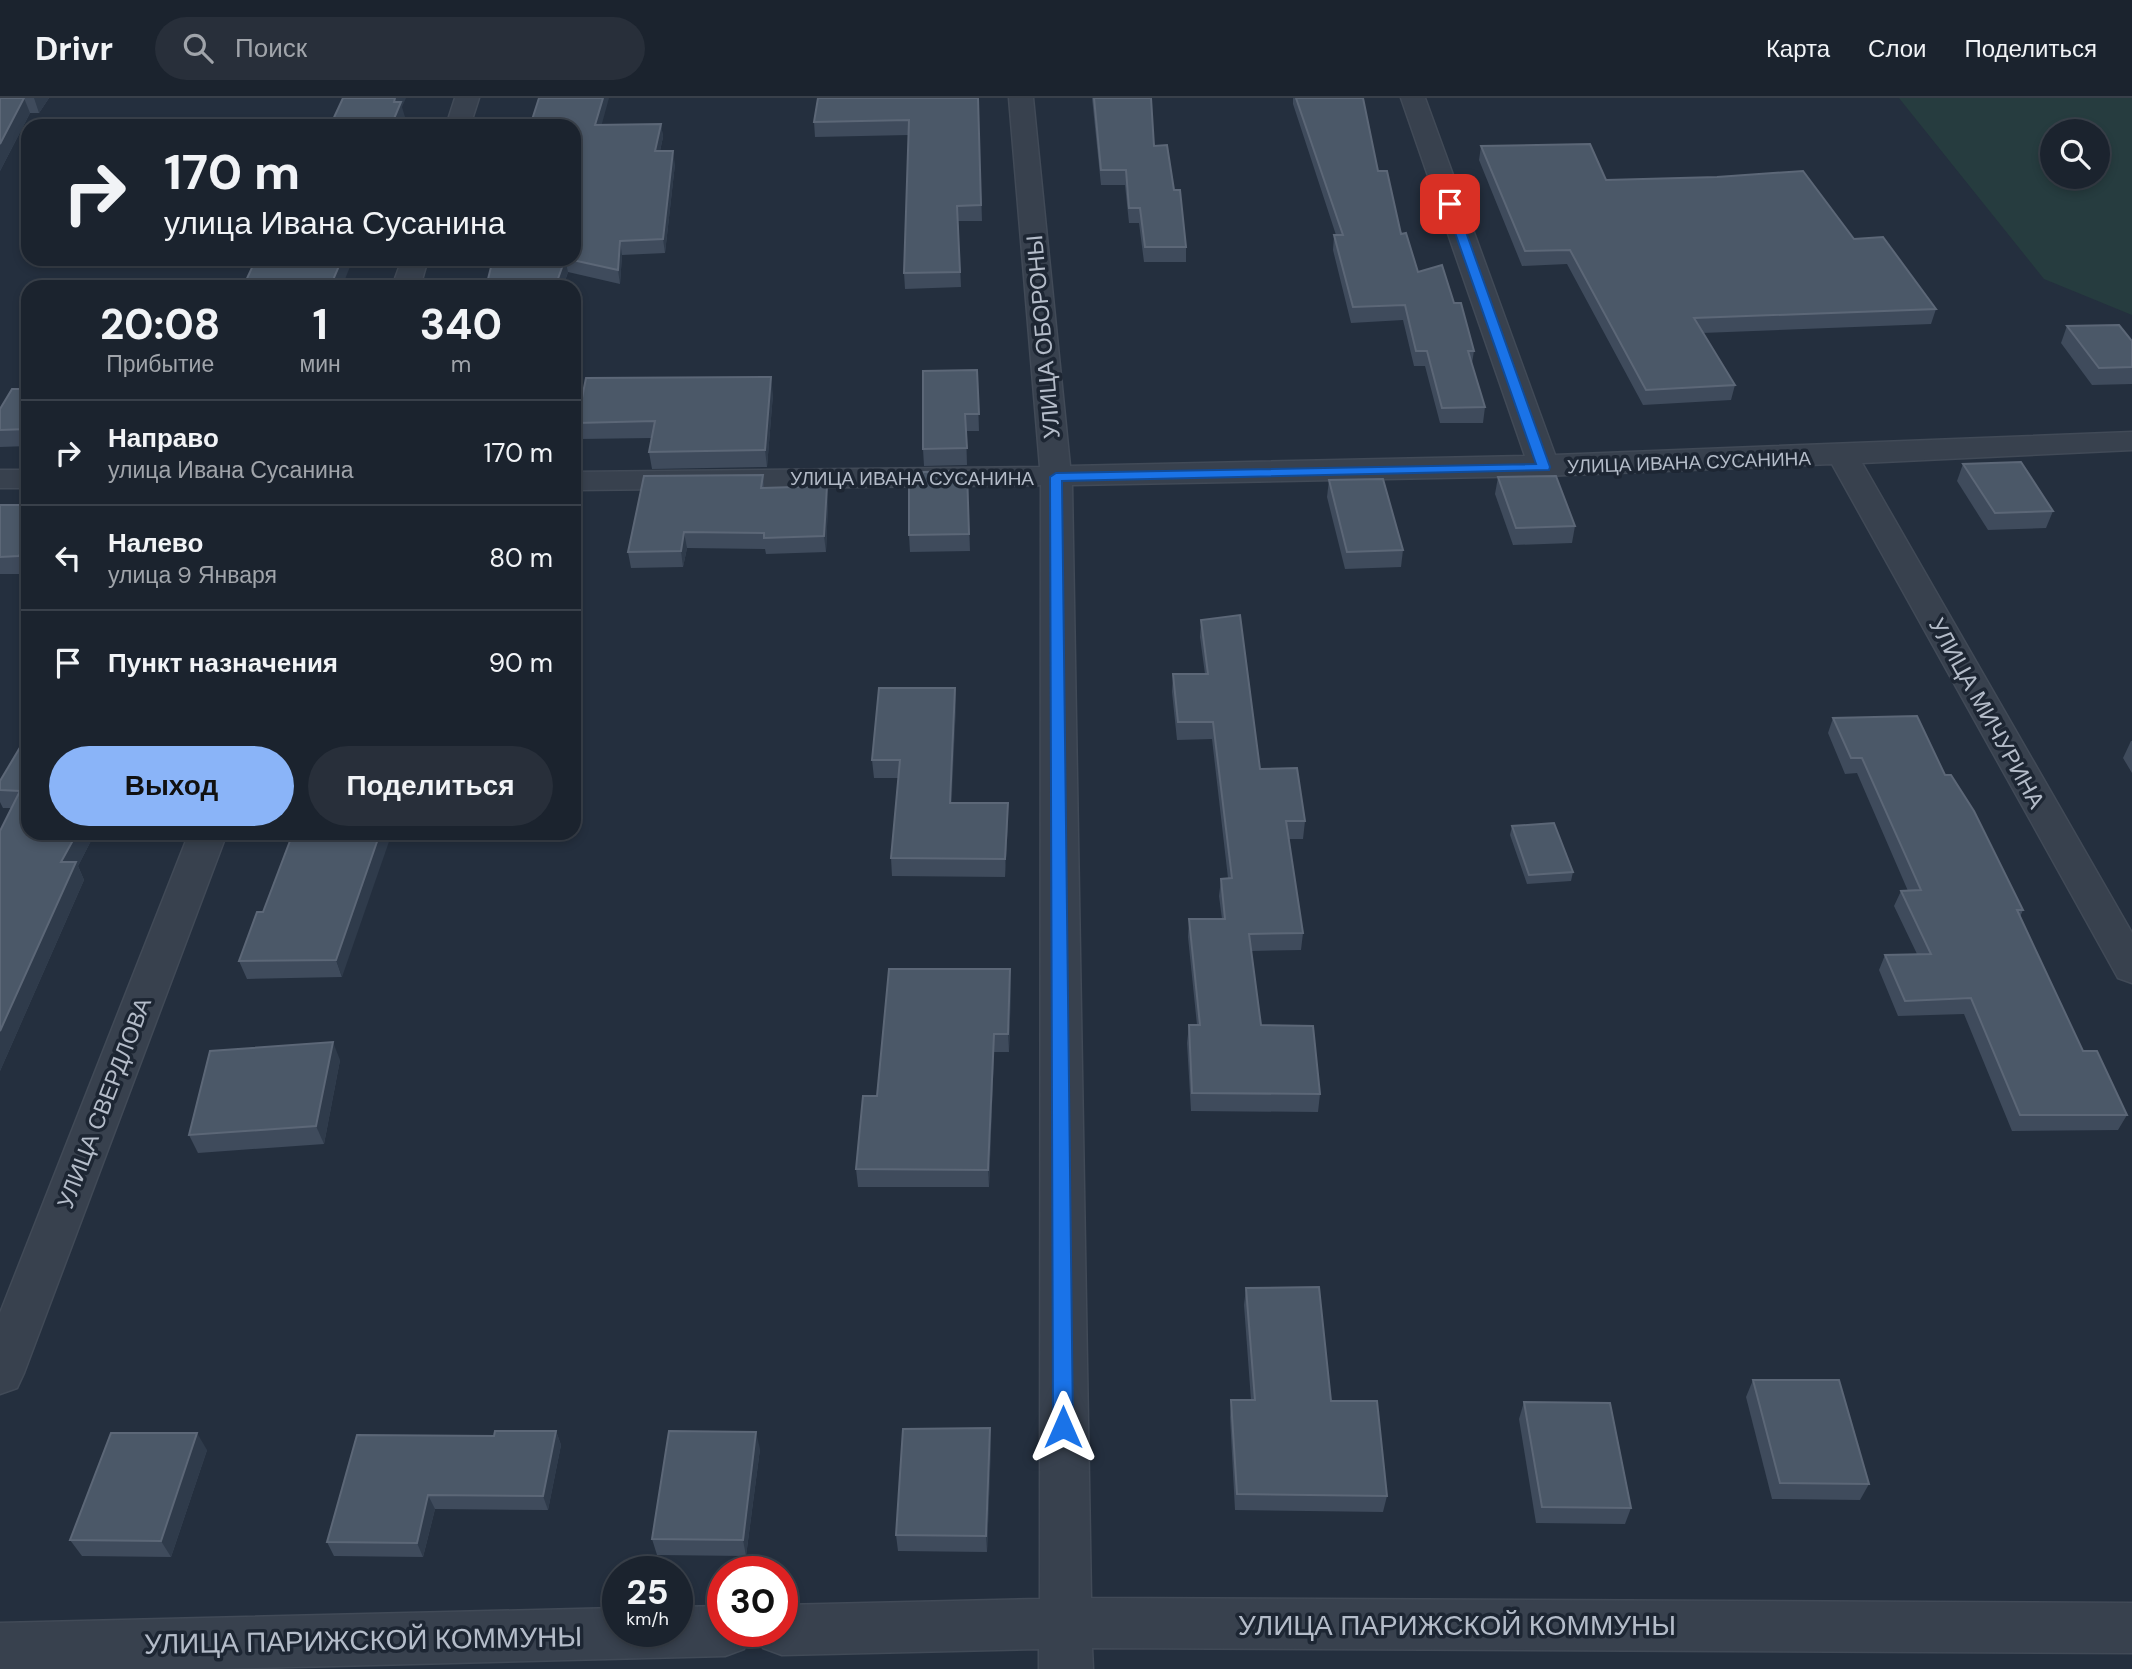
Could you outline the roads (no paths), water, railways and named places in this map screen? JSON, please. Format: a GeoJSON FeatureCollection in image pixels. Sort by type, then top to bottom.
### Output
{"type":"FeatureCollection","features":[{"type":"Feature","properties":{"kind":"street"},"geometry":{"type":"LineString","coordinates":[[460,119],[467,98]]}},
{"type":"Feature","properties":{"kind":"street","name":"УЛИЦА ОБОРОНЫ"},"geometry":{"type":"LineString","coordinates":[[1021,98],[1056,477],[1065,1646]]}},
{"type":"Feature","properties":{"kind":"street"},"geometry":{"type":"LineString","coordinates":[[1413,98],[1544,467]]}},
{"type":"Feature","properties":{"kind":"street","name":"УЛИЦА ИВАНА СУСАНИНА"},"geometry":{"type":"LineString","coordinates":[[581,481],[1056,477],[1544,467],[1843,457],[2132,441]]}},
{"type":"Feature","properties":{"kind":"street","name":"УЛИЦА МИЧУРИНА"},"geometry":{"type":"LineString","coordinates":[[1843,457],[2132,968]]}},
{"type":"Feature","properties":{"kind":"street"},"geometry":{"type":"LineString","coordinates":[[0,479],[21,479]]}},
{"type":"Feature","properties":{"kind":"street","name":"УЛИЦА СВЕРДЛОВА"},"geometry":{"type":"LineString","coordinates":[[0,1373],[205,840]]}},
{"type":"Feature","properties":{"kind":"street","name":"УЛИЦА ПАРИЖСКОЙ КОММУНЫ"},"geometry":{"type":"LineString","coordinates":[[798,1631],[1065,1646],[2132,1628]]}},
{"type":"Feature","properties":{"kind":"street","name":"УЛИЦА ПАРИЖСКОЙ КОММУНЫ"},"geometry":{"type":"LineString","coordinates":[[0,1649],[707,1631]]}}]}
